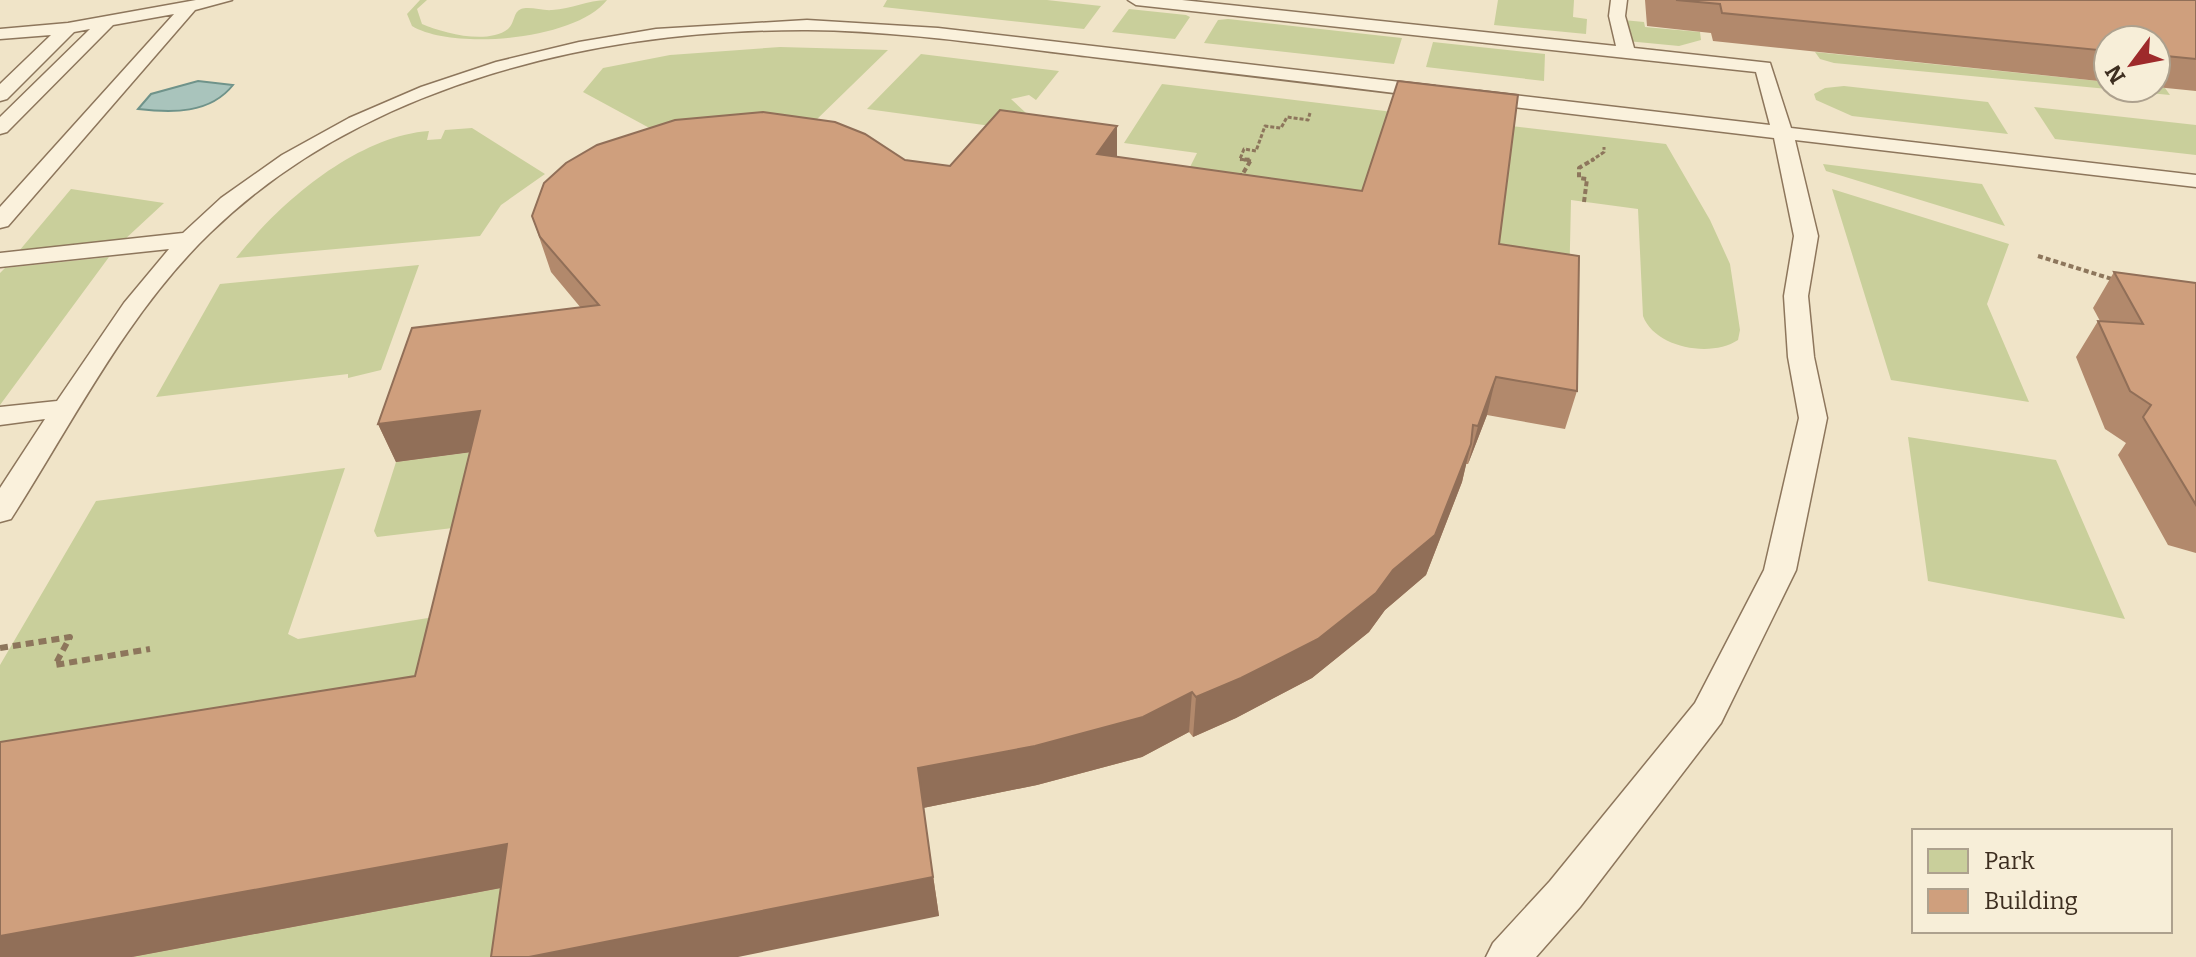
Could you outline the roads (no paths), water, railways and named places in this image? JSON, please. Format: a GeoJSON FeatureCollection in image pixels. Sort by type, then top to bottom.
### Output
{"type":"FeatureCollection","features":[{"type":"Feature","properties":{"kind":"lane"},"geometry":{"type":"LineString","coordinates":[[0,34],[68,28],[224,0]]}},
{"type":"Feature","properties":{"kind":"lane"},"geometry":{"type":"LineString","coordinates":[[1136,0],[1764,67],[1783,133],[1806,236],[1796,296],[1801,357],[1813,418],[1780,570],[1708,713],[1565,894],[1508,957]]}},
{"type":"Feature","properties":{"kind":"lane"},"geometry":{"type":"LineString","coordinates":[[1619,0],[1617,16],[1626,52]]}},
{"type":"Feature","properties":{"kind":"lane"},"geometry":{"type":"LineString","coordinates":[[0,221],[189,7]]}},
{"type":"Feature","properties":{"kind":"lane"},"geometry":{"type":"LineString","coordinates":[[0,128],[107,22]]}},
{"type":"Feature","properties":{"kind":"lane"},"geometry":{"type":"LineString","coordinates":[[0,512],[152,282],[227,204],[295,154],[383,109],[477,74],[640,37],[712,29],[807,25],[948,35],[2196,181]]}},
{"type":"Feature","properties":{"kind":"lane"},"geometry":{"type":"LineString","coordinates":[[0,95],[68,28]]}},
{"type":"Feature","properties":{"kind":"lane"},"geometry":{"type":"LineString","coordinates":[[0,260],[193,239]]}},
{"type":"Feature","properties":{"kind":"lane"},"geometry":{"type":"LineString","coordinates":[[0,416],[68,408]]}},
{"type":"Feature","properties":{"kind":"water"},"geometry":{"type":"Polygon","coordinates":[[[198,81],[233,85],[224,95],[202,106],[177,111],[138,109],[151,94],[198,81]]]}}]}
